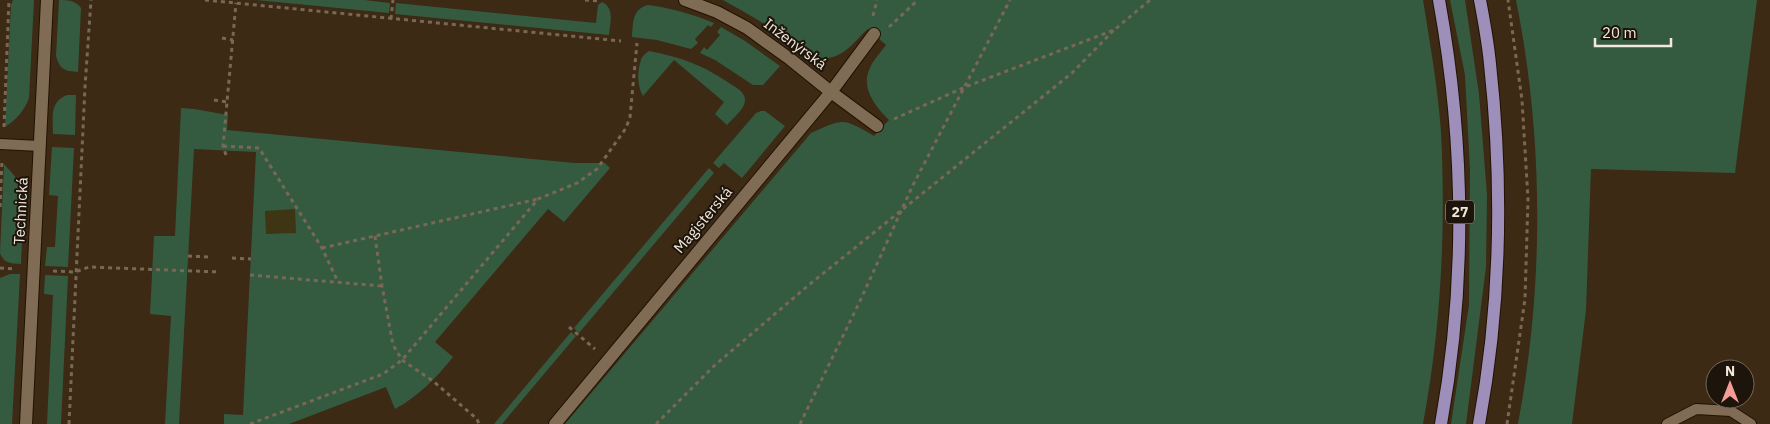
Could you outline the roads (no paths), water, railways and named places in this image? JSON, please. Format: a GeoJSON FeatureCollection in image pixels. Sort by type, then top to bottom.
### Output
{"type":"FeatureCollection","features":[{"type":"Feature","properties":{"kind":"main road","name":"27"},"geometry":{"type":"LineString","coordinates":[[1439,0],[1456,118],[1461,191],[1460,262],[1455,325],[1441,424]]}},
{"type":"Feature","properties":{"kind":"main road"},"geometry":{"type":"LineString","coordinates":[[1479,424],[1492,330],[1497,264],[1498,193],[1490,63],[1480,0]]}},
{"type":"Feature","properties":{"kind":"street","name":"Technická"},"geometry":{"type":"LineString","coordinates":[[26,424],[47,0]]}},
{"type":"Feature","properties":{"kind":"street","name":"Inženýrská"},"geometry":{"type":"LineString","coordinates":[[686,0],[717,12],[747,28],[877,126]]}},
{"type":"Feature","properties":{"kind":"street","name":"Magisterská"},"geometry":{"type":"LineString","coordinates":[[555,424],[831,92],[874,34]]}},
{"type":"Feature","properties":{"kind":"lane"},"geometry":{"type":"LineString","coordinates":[[2,144],[40,146]]}},
{"type":"Feature","properties":{"kind":"lane"},"geometry":{"type":"LineString","coordinates":[[1667,424],[1696,408],[1730,411],[1751,424]]}}]}
